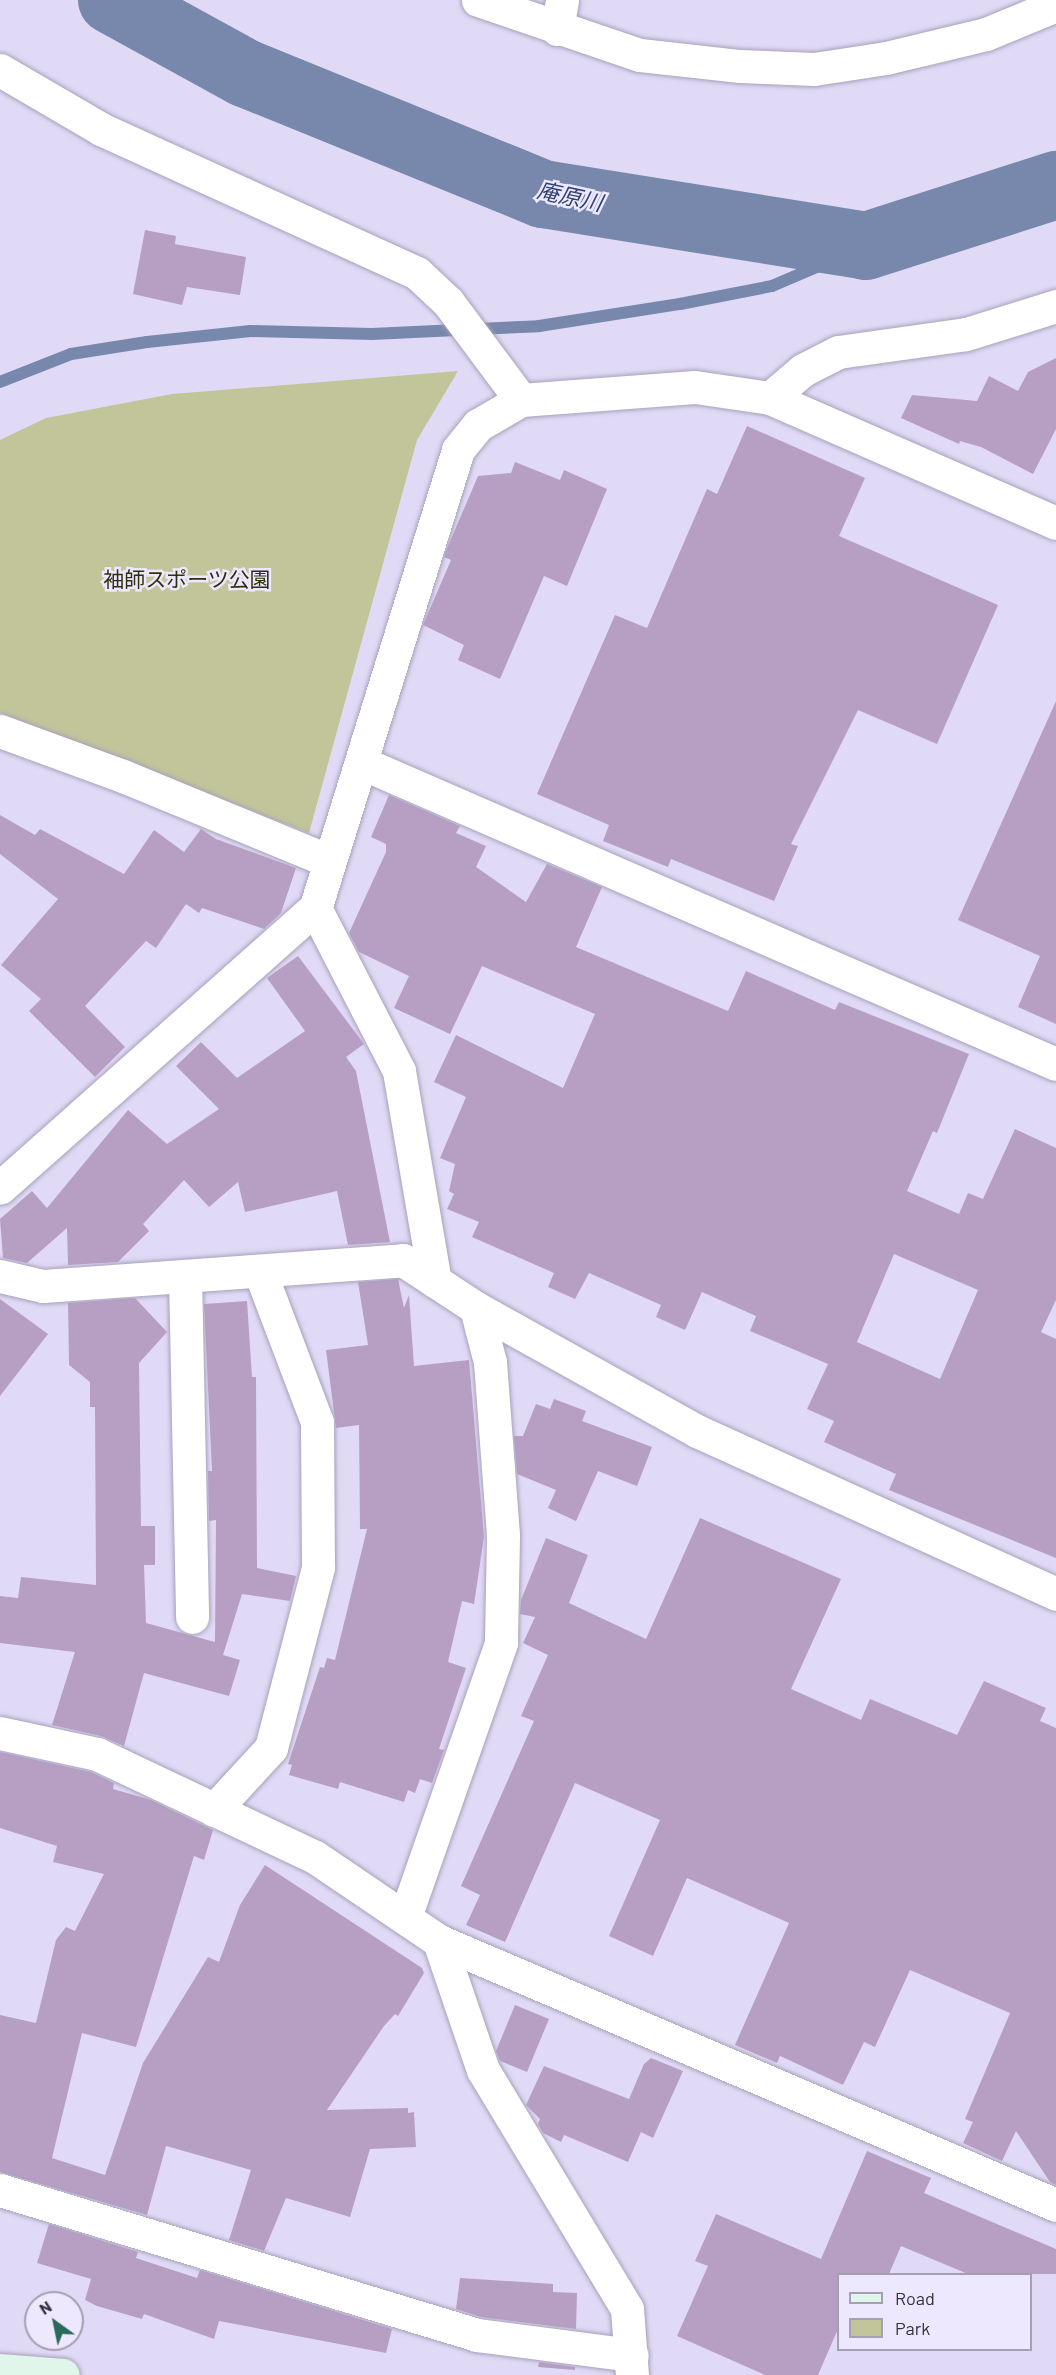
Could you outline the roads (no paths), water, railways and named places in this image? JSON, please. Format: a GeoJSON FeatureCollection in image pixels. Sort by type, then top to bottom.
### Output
{"type":"FeatureCollection","features":[{"type":"Feature","properties":{"kind":"main road"},"geometry":{"type":"LineString","coordinates":[[0,2370],[63,2375]]}},
{"type":"Feature","properties":{"kind":"street"},"geometry":{"type":"LineString","coordinates":[[478,0],[559,15],[640,55],[740,66],[814,69],[886,58],[986,34],[1056,5]]}},
{"type":"Feature","properties":{"kind":"street"},"geometry":{"type":"LineString","coordinates":[[0,70],[101,129],[417,273],[448,302],[521,400]]}},
{"type":"Feature","properties":{"kind":"street"},"geometry":{"type":"LineString","coordinates":[[770,398],[803,370],[837,352],[966,334],[1056,306]]}},
{"type":"Feature","properties":{"kind":"street"},"geometry":{"type":"LineString","coordinates":[[0,1188],[315,908],[362,764],[458,450],[478,425],[521,400],[695,387],[770,398],[1056,523]]}},
{"type":"Feature","properties":{"kind":"street"},"geometry":{"type":"LineString","coordinates":[[0,731],[123,776],[329,861]]}},
{"type":"Feature","properties":{"kind":"street"},"geometry":{"type":"LineString","coordinates":[[362,764],[1056,1064]]}},
{"type":"Feature","properties":{"kind":"street"},"geometry":{"type":"LineString","coordinates":[[315,908],[399,1071],[435,1281]]}},
{"type":"Feature","properties":{"kind":"street"},"geometry":{"type":"LineString","coordinates":[[0,1276],[44,1286],[403,1260],[476,1308],[697,1431],[1056,1594]]}},
{"type":"Feature","properties":{"kind":"street"},"geometry":{"type":"LineString","coordinates":[[214,1810],[271,1748],[318,1567],[317,1422],[260,1272]]}},
{"type":"Feature","properties":{"kind":"street"},"geometry":{"type":"LineString","coordinates":[[185,1277],[192,1617]]}},
{"type":"Feature","properties":{"kind":"street"},"geometry":{"type":"LineString","coordinates":[[406,1915],[501,1643],[503,1536],[490,1362],[476,1308]]}},
{"type":"Feature","properties":{"kind":"street"},"geometry":{"type":"LineString","coordinates":[[0,1733],[97,1754],[315,1857],[406,1915],[439,1941],[1056,2205]]}},
{"type":"Feature","properties":{"kind":"street"},"geometry":{"type":"LineString","coordinates":[[0,2190],[477,2335],[632,2365],[627,2309],[483,2070],[439,1941]]}},
{"type":"Feature","properties":{"kind":"waterway","name":"庵原川"},"geometry":{"type":"LineString","coordinates":[[112,0],[245,73],[543,194],[866,246],[1056,185]]}},
{"type":"Feature","properties":{"kind":"waterway"},"geometry":{"type":"LineString","coordinates":[[0,382],[71,354],[147,342],[250,331],[372,334],[539,326],[680,304],[772,286],[866,246]]}},
{"type":"Feature","properties":{"kind":"park label","name":"袖師スポーツ公園"},"geometry":{"type":"Point","coordinates":[187,579]}}]}
